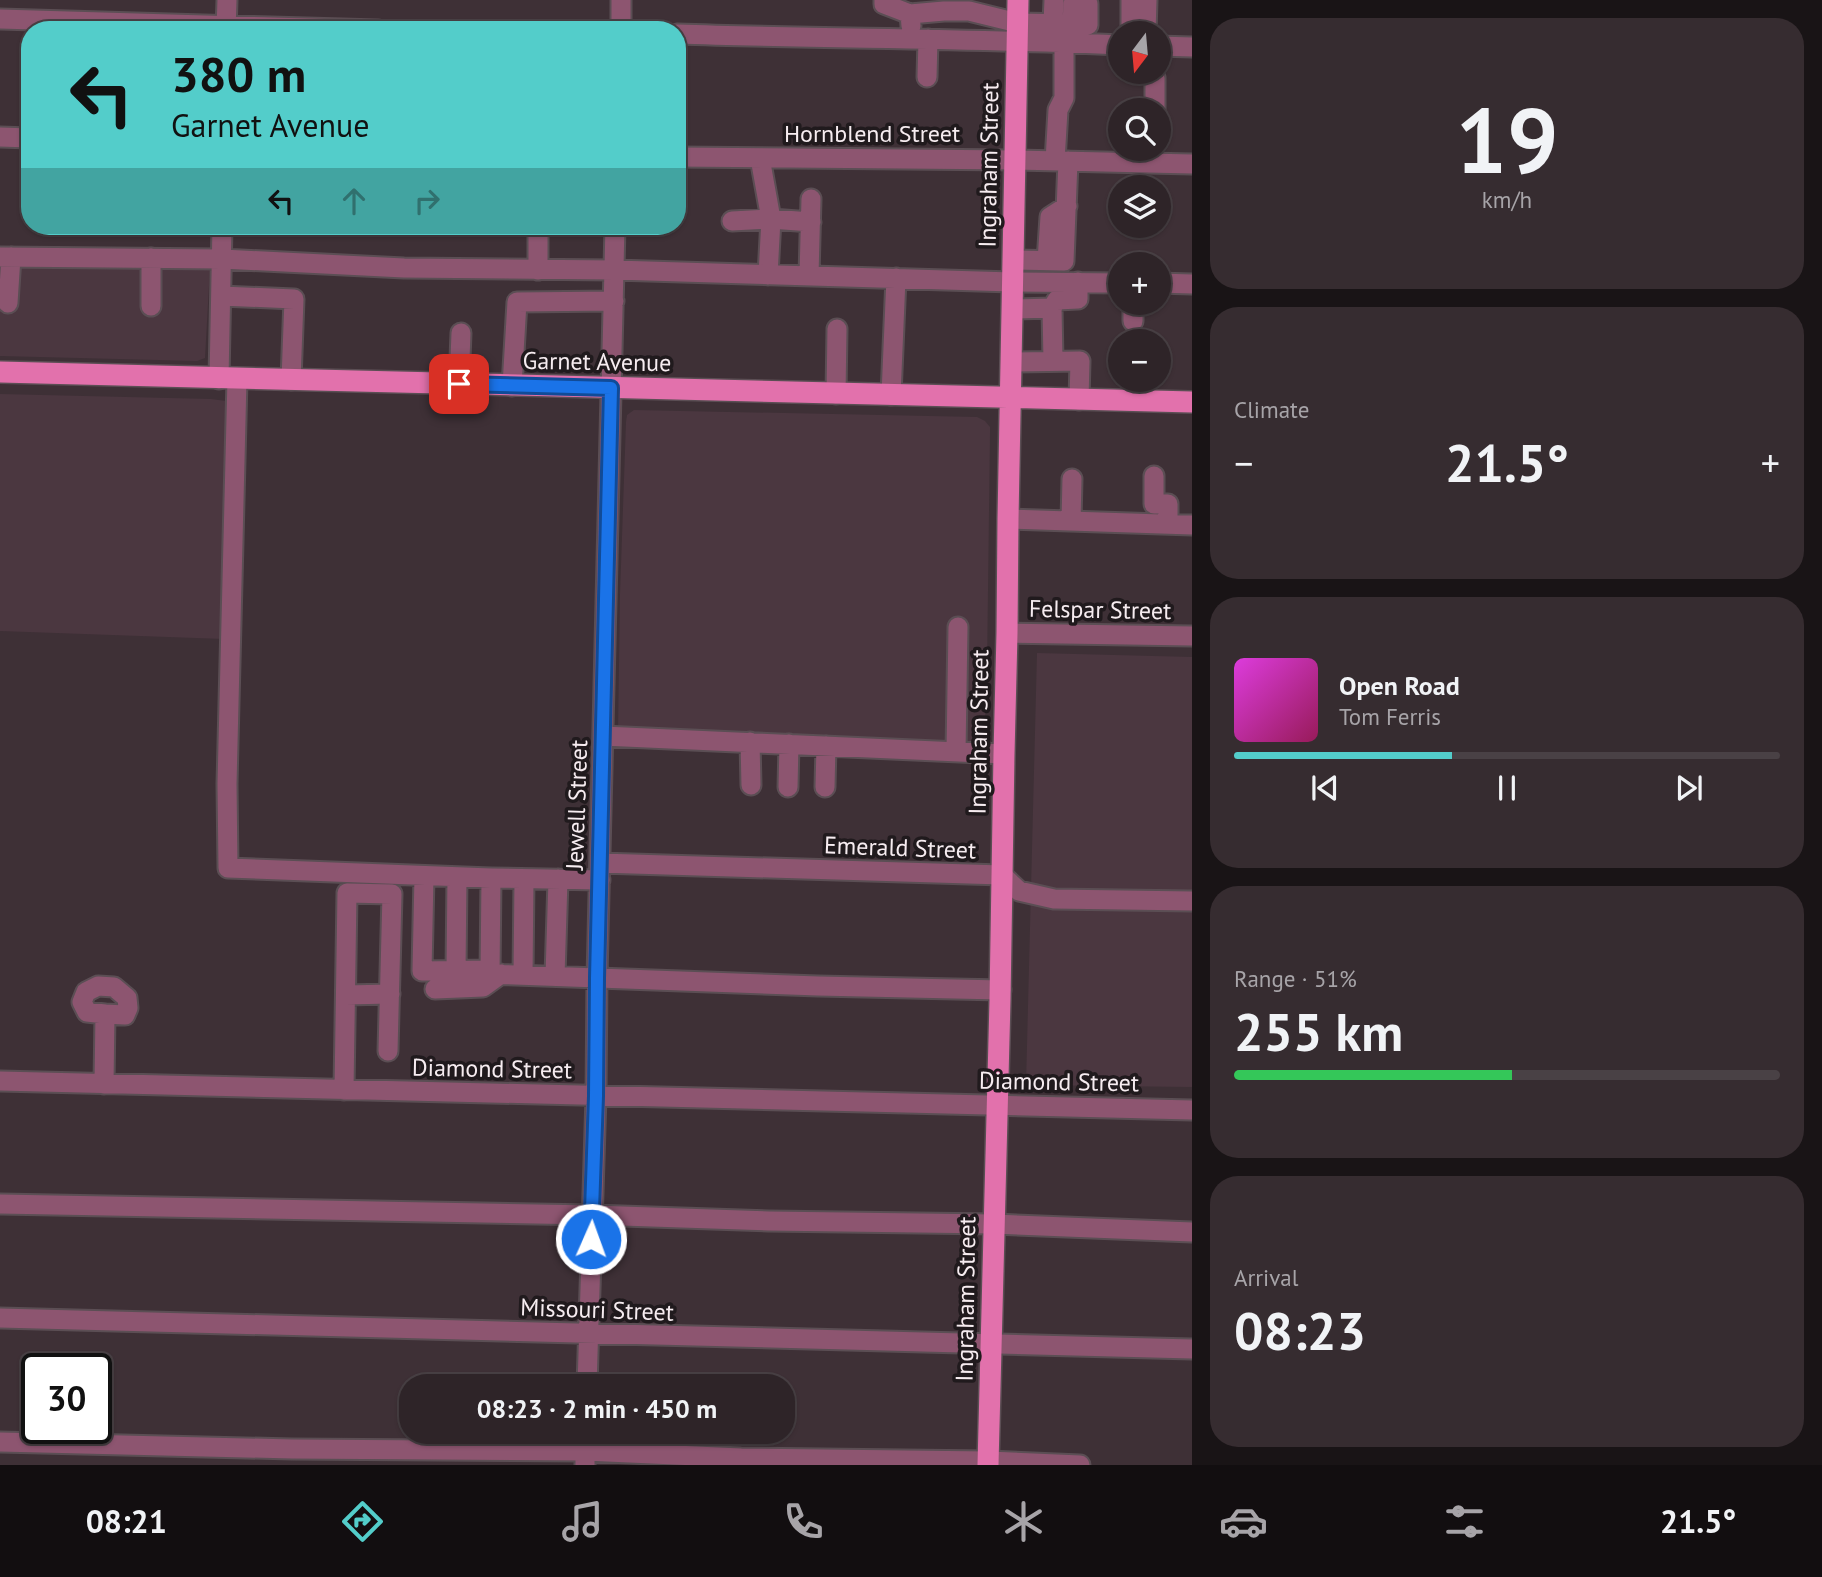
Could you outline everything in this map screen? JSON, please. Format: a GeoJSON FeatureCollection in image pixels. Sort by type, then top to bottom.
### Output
{"type":"FeatureCollection","features":[{"type":"Feature","properties":{"kind":"main road","name":"Ingraham Street"},"geometry":{"type":"LineString","coordinates":[[988,1463],[1001,990],[1018,0]]}},
{"type":"Feature","properties":{"kind":"main road","name":"Garnet Avenue"},"geometry":{"type":"LineString","coordinates":[[0,372],[1192,402]]}},
{"type":"Feature","properties":{"kind":"street"},"geometry":{"type":"LineString","coordinates":[[226,21],[227,0]]}},
{"type":"Feature","properties":{"kind":"street"},"geometry":{"type":"LineString","coordinates":[[621,0],[621,21]]}},
{"type":"Feature","properties":{"kind":"street"},"geometry":{"type":"LineString","coordinates":[[884,0],[884,4],[911,14],[969,11],[1018,31],[1064,42],[1108,44]]}},
{"type":"Feature","properties":{"kind":"street"},"geometry":{"type":"LineString","coordinates":[[1131,0],[1131,21]]}},
{"type":"Feature","properties":{"kind":"street"},"geometry":{"type":"LineString","coordinates":[[1146,21],[1147,0]]}},
{"type":"Feature","properties":{"kind":"street"},"geometry":{"type":"LineString","coordinates":[[1063,24],[1072,3]]}},
{"type":"Feature","properties":{"kind":"street"},"geometry":{"type":"LineString","coordinates":[[686,34],[920,39],[1018,31],[1063,24],[1088,25],[1072,3]]}},
{"type":"Feature","properties":{"kind":"street"},"geometry":{"type":"LineString","coordinates":[[911,14],[920,39],[927,77]]}},
{"type":"Feature","properties":{"kind":"street"},"geometry":{"type":"LineString","coordinates":[[0,19],[50,21]]}},
{"type":"Feature","properties":{"kind":"street"},"geometry":{"type":"LineString","coordinates":[[8,303],[5,257],[222,259],[404,268],[615,270],[896,278],[1013,271],[1047,261],[1050,217],[1066,206],[1058,110],[1065,98],[1064,42]]}},
{"type":"Feature","properties":{"kind":"street"},"geometry":{"type":"LineString","coordinates":[[1171,46],[1192,47]]}},
{"type":"Feature","properties":{"kind":"street"},"geometry":{"type":"LineString","coordinates":[[0,137],[21,138]]}},
{"type":"Feature","properties":{"kind":"street","name":"Hornblend Street"},"geometry":{"type":"LineString","coordinates":[[686,157],[1062,161],[1108,159]]}},
{"type":"Feature","properties":{"kind":"street"},"geometry":{"type":"LineString","coordinates":[[760,158],[771,219],[768,275]]}},
{"type":"Feature","properties":{"kind":"street","name":"Hornblend Street"},"geometry":{"type":"LineString","coordinates":[[1171,159],[1192,164]]}},
{"type":"Feature","properties":{"kind":"street"},"geometry":{"type":"LineString","coordinates":[[809,276],[811,199]]}},
{"type":"Feature","properties":{"kind":"street"},"geometry":{"type":"LineString","coordinates":[[732,221],[771,219],[811,222]]}},
{"type":"Feature","properties":{"kind":"street"},"geometry":{"type":"LineString","coordinates":[[222,235],[221,296],[228,379]]}},
{"type":"Feature","properties":{"kind":"street"},"geometry":{"type":"LineString","coordinates":[[538,235],[538,270]]}},
{"type":"Feature","properties":{"kind":"street","name":"Jewell Street"},"geometry":{"type":"LineString","coordinates":[[587,1374],[615,235]]}},
{"type":"Feature","properties":{"kind":"street"},"geometry":{"type":"LineString","coordinates":[[151,258],[151,306]]}},
{"type":"Feature","properties":{"kind":"street"},"geometry":{"type":"LineString","coordinates":[[1013,271],[1078,282],[1108,283]]}},
{"type":"Feature","properties":{"kind":"street"},"geometry":{"type":"LineString","coordinates":[[891,395],[896,278]]}},
{"type":"Feature","properties":{"kind":"street"},"geometry":{"type":"LineString","coordinates":[[1053,361],[1052,308],[1058,300],[1078,299],[1078,282]]}},
{"type":"Feature","properties":{"kind":"street"},"geometry":{"type":"LineString","coordinates":[[1171,284],[1192,284]]}},
{"type":"Feature","properties":{"kind":"street"},"geometry":{"type":"LineString","coordinates":[[221,296],[294,299],[291,380]]}},
{"type":"Feature","properties":{"kind":"street"},"geometry":{"type":"LineString","coordinates":[[512,386],[517,302],[614,301]]}},
{"type":"Feature","properties":{"kind":"street"},"geometry":{"type":"LineString","coordinates":[[1012,309],[1052,308]]}},
{"type":"Feature","properties":{"kind":"street"},"geometry":{"type":"LineString","coordinates":[[836,394],[837,329]]}},
{"type":"Feature","properties":{"kind":"street"},"geometry":{"type":"LineString","coordinates":[[459,384],[461,333]]}},
{"type":"Feature","properties":{"kind":"street"},"geometry":{"type":"LineString","coordinates":[[1011,362],[1080,361],[1079,400]]}},
{"type":"Feature","properties":{"kind":"street","name":"Emerald Street"},"geometry":{"type":"LineString","coordinates":[[228,379],[228,868],[524,879],[558,879],[600,871],[1002,876],[1019,891],[1054,899],[1192,901]]}},
{"type":"Feature","properties":{"kind":"street"},"geometry":{"type":"LineString","coordinates":[[1154,476],[1154,504],[1168,504],[1168,524]]}},
{"type":"Feature","properties":{"kind":"street"},"geometry":{"type":"LineString","coordinates":[[1071,521],[1072,479]]}},
{"type":"Feature","properties":{"kind":"street"},"geometry":{"type":"LineString","coordinates":[[1008,519],[1192,524]]}},
{"type":"Feature","properties":{"kind":"street"},"geometry":{"type":"LineString","coordinates":[[956,752],[958,627]]}},
{"type":"Feature","properties":{"kind":"street","name":"Felspar Street"},"geometry":{"type":"LineString","coordinates":[[1007,633],[1192,636]]}},
{"type":"Feature","properties":{"kind":"street"},"geometry":{"type":"LineString","coordinates":[[603,736],[1003,754]]}},
{"type":"Feature","properties":{"kind":"street"},"geometry":{"type":"LineString","coordinates":[[750,743],[751,785]]}},
{"type":"Feature","properties":{"kind":"street"},"geometry":{"type":"LineString","coordinates":[[788,787],[789,744]]}},
{"type":"Feature","properties":{"kind":"street"},"geometry":{"type":"LineString","coordinates":[[825,787],[826,746]]}},
{"type":"Feature","properties":{"kind":"street"},"geometry":{"type":"LineString","coordinates":[[424,876],[422,971],[456,970],[597,978],[1001,990]]}},
{"type":"Feature","properties":{"kind":"street"},"geometry":{"type":"LineString","coordinates":[[456,970],[457,877]]}},
{"type":"Feature","properties":{"kind":"street"},"geometry":{"type":"LineString","coordinates":[[435,989],[483,987],[493,973],[491,878]]}},
{"type":"Feature","properties":{"kind":"street"},"geometry":{"type":"LineString","coordinates":[[523,975],[524,879]]}},
{"type":"Feature","properties":{"kind":"street"},"geometry":{"type":"LineString","coordinates":[[555,976],[558,879]]}},
{"type":"Feature","properties":{"kind":"street"},"geometry":{"type":"LineString","coordinates":[[344,1090],[347,893],[392,894],[388,1051]]}},
{"type":"Feature","properties":{"kind":"street"},"geometry":{"type":"LineString","coordinates":[[346,995],[390,994]]}},
{"type":"Feature","properties":{"kind":"street"},"geometry":{"type":"LineString","coordinates":[[104,1084],[105,1014]]}},
{"type":"Feature","properties":{"kind":"street","name":"Diamond Street"},"geometry":{"type":"LineString","coordinates":[[0,1081],[1192,1110]]}},
{"type":"Feature","properties":{"kind":"street"},"geometry":{"type":"LineString","coordinates":[[0,1205],[994,1224],[1192,1232]]}},
{"type":"Feature","properties":{"kind":"street","name":"Missouri Street"},"geometry":{"type":"LineString","coordinates":[[0,1318],[1192,1349]]}},
{"type":"Feature","properties":{"kind":"street"},"geometry":{"type":"LineString","coordinates":[[0,1441],[292,1449],[585,1449],[741,1458],[1080,1465]]}},
{"type":"Feature","properties":{"kind":"shaded area"},"geometry":{"type":"Polygon","coordinates":[[[0,264],[210,268],[205,358],[197,361],[0,356],[0,264]]]}},
{"type":"Feature","properties":{"kind":"shaded area"},"geometry":{"type":"Polygon","coordinates":[[[0,394],[211,399],[229,404],[224,639],[0,631],[0,394]]]}},
{"type":"Feature","properties":{"kind":"shaded area"},"geometry":{"type":"Polygon","coordinates":[[[634,410],[977,417],[985,421],[990,427],[990,433],[984,745],[618,733],[626,422],[627,415],[634,410]]]}},
{"type":"Feature","properties":{"kind":"shaded area"},"geometry":{"type":"Polygon","coordinates":[[[1037,653],[1192,657],[1192,1087],[1026,1085],[1037,653]]]}},
{"type":"Feature","properties":{"kind":"route"},"geometry":{"type":"LineString","coordinates":[[459,384],[611,388],[591,1239]]}}]}
